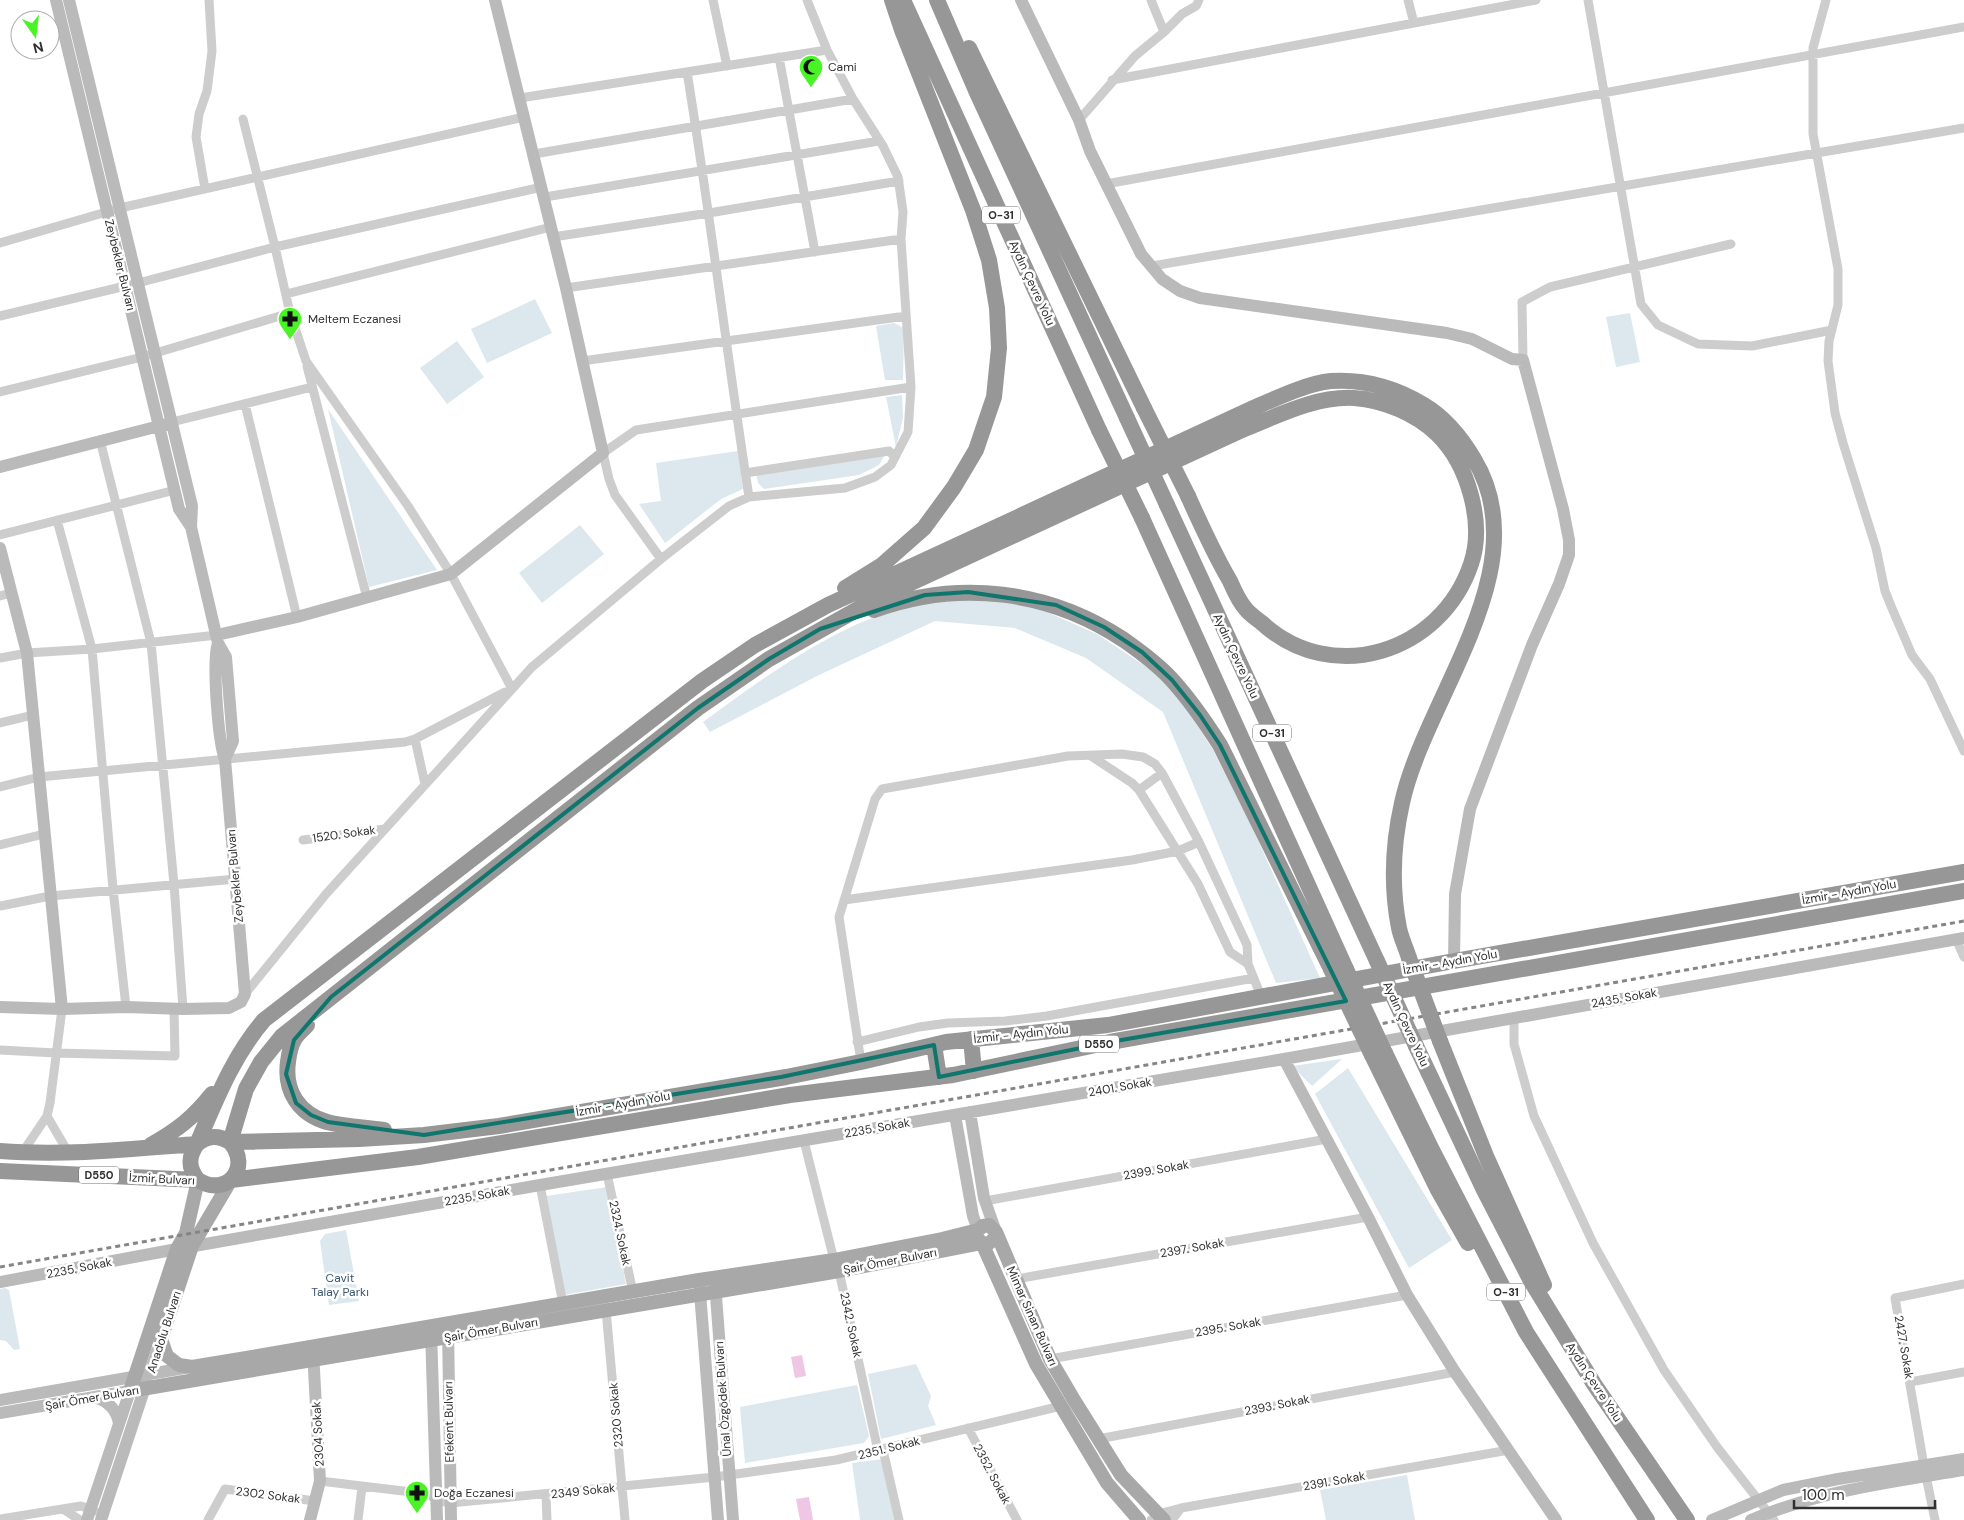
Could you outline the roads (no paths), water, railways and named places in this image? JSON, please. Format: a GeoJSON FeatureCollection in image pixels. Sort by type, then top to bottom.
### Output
{"type":"FeatureCollection","features":[{"type":"Feature","properties":{"kind":"highway"},"geometry":{"type":"LineString","coordinates":[[198,1180],[190,1167],[190,1159],[232,1066],[248,1038],[264,1020],[702,681],[755,644],[882,565],[924,528],[954,487],[976,450],[994,397],[999,340],[998,308],[989,260],[973,210],[892,0]]}},
{"type":"Feature","properties":{"kind":"highway","name":"Aydın Çevre Yolu"},"geometry":{"type":"LineString","coordinates":[[904,0],[1142,518],[1338,969]]}},
{"type":"Feature","properties":{"kind":"highway","name":"Aydın Çevre Yolu"},"geometry":{"type":"LineString","coordinates":[[937,0],[978,95],[1126,418],[1484,1190],[1531,1281],[1574,1353],[1684,1515]]}},
{"type":"Feature","properties":{"kind":"highway"},"geometry":{"type":"LineString","coordinates":[[231,1180],[239,1165],[239,1156],[236,1148],[230,1142],[246,1089],[261,1062],[282,1036],[698,708],[769,659],[874,600],[1242,430],[1322,400],[1354,398],[1390,406],[1418,419],[1438,434],[1462,472],[1471,493],[1475,514],[1476,542],[1464,581],[1442,614],[1414,637],[1382,652],[1344,657],[1308,652],[1275,635],[1244,608],[1202,527],[1188,496],[1144,408],[1011,132],[944,0]]}},
{"type":"Feature","properties":{"kind":"highway"},"geometry":{"type":"LineString","coordinates":[[755,644],[828,605],[1290,392],[1329,381],[1372,383],[1407,394],[1438,414],[1461,438],[1479,467],[1489,495],[1494,534],[1491,572],[1476,621],[1414,761],[1402,803],[1395,846],[1394,884],[1399,929],[1440,1041],[1486,1156],[1574,1353]]}},
{"type":"Feature","properties":{"kind":"highway"},"geometry":{"type":"LineString","coordinates":[[820,629],[883,606],[925,595],[968,592],[1015,596],[1056,605],[1104,627],[1142,652],[1172,680],[1200,715],[1220,745],[1338,969]]}},
{"type":"Feature","properties":{"kind":"highway","name":"İzmir - Aydın Yolu"},"geometry":{"type":"LineString","coordinates":[[197,1144],[202,1139],[217,1136],[230,1142],[359,1139],[424,1135],[499,1126],[860,1062],[934,1045],[971,1039],[1108,1025],[1454,961],[1964,872]]}},
{"type":"Feature","properties":{"kind":"highway","name":"İzmir - Aydın Yolu"},"geometry":{"type":"LineString","coordinates":[[231,1180],[418,1157],[790,1096],[939,1077],[1110,1042],[1964,891]]}},
{"type":"Feature","properties":{"kind":"highway","name":"O-31"},"geometry":{"type":"LineString","coordinates":[[1338,969],[1379,1054],[1431,1148],[1526,1332],[1647,1520]]}},
{"type":"Feature","properties":{"kind":"highway"},"geometry":{"type":"LineString","coordinates":[[331,997],[294,1040],[289,1054],[286,1074],[289,1090],[296,1103],[311,1116],[328,1122],[424,1135]]}},
{"type":"Feature","properties":{"kind":"highway"},"geometry":{"type":"LineString","coordinates":[[971,1039],[974,1071]]}},
{"type":"Feature","properties":{"kind":"highway"},"geometry":{"type":"LineString","coordinates":[[934,1045],[939,1077]]}},
{"type":"Feature","properties":{"kind":"highway"},"geometry":{"type":"LineString","coordinates":[[148,1148],[180,1128],[197,1113],[232,1066]]}},
{"type":"Feature","properties":{"kind":"highway","name":"D550"},"geometry":{"type":"LineString","coordinates":[[0,1151],[22,1153],[68,1152],[197,1144]]}},
{"type":"Feature","properties":{"kind":"highway","name":"İzmir Bulvarı"},"geometry":{"type":"LineString","coordinates":[[0,1171],[198,1180],[211,1186],[225,1184],[231,1180]]}},
{"type":"Feature","properties":{"kind":"main road","name":"Anadolu Bulvarı"},"geometry":{"type":"LineString","coordinates":[[130,1391],[177,1249],[186,1233],[198,1180]]}},
{"type":"Feature","properties":{"kind":"main road","name":"Anadolu Bulvarı"},"geometry":{"type":"LineString","coordinates":[[161,1339],[192,1246],[231,1180]]}},
{"type":"Feature","properties":{"kind":"main road","name":"Şair Ömer Bulvarı"},"geometry":{"type":"LineString","coordinates":[[130,1391],[314,1361],[563,1304],[632,1292],[700,1287],[837,1266],[980,1237],[991,1243],[996,1238],[996,1232]]}},
{"type":"Feature","properties":{"kind":"main road","name":"Mimar Sinan Bulvarı"},"geometry":{"type":"LineString","coordinates":[[996,1232],[1050,1359],[1121,1475],[1158,1518]]}},
{"type":"Feature","properties":{"kind":"main road","name":"Mimar Sinan Bulvarı"},"geometry":{"type":"LineString","coordinates":[[980,1237],[1036,1364],[1107,1483],[1139,1520]]}},
{"type":"Feature","properties":{"kind":"main road","name":"Şair Ömer Bulvarı"},"geometry":{"type":"LineString","coordinates":[[448,1330],[606,1310],[700,1287]]}},
{"type":"Feature","properties":{"kind":"main road","name":"Şair Ömer Bulvarı"},"geometry":{"type":"LineString","coordinates":[[192,1367],[313,1346],[431,1333]]}},
{"type":"Feature","properties":{"kind":"main road"},"geometry":{"type":"LineString","coordinates":[[161,1339],[167,1356],[179,1365],[192,1367]]}},
{"type":"Feature","properties":{"kind":"street","name":"Zeybekler Bulvarı"},"geometry":{"type":"LineString","coordinates":[[56,0],[72,65],[114,210],[138,284],[192,506],[191,527],[217,639],[215,669],[220,744],[225,759],[245,994]]}},
{"type":"Feature","properties":{"kind":"street","name":"Zeybekler Bulvarı"},"geometry":{"type":"LineString","coordinates":[[69,0],[84,62],[114,210],[125,286],[179,509],[191,527]]}},
{"type":"Feature","properties":{"kind":"street"},"geometry":{"type":"LineString","coordinates":[[205,189],[196,137],[199,114],[207,90],[212,51],[209,0]]}},
{"type":"Feature","properties":{"kind":"street"},"geometry":{"type":"LineString","coordinates":[[495,0],[566,288],[609,479],[615,495],[661,559]]}},
{"type":"Feature","properties":{"kind":"street"},"geometry":{"type":"LineString","coordinates":[[713,0],[727,66]]}},
{"type":"Feature","properties":{"kind":"street"},"geometry":{"type":"LineString","coordinates":[[0,1007],[62,1009],[126,1007],[229,1008],[241,1002],[245,994],[326,894],[532,667],[661,559],[729,506],[749,497],[845,488],[876,477],[891,465],[908,432],[911,387],[901,239],[903,212],[899,181],[879,141],[853,99],[827,50],[807,0]]}},
{"type":"Feature","properties":{"kind":"street"},"geometry":{"type":"LineString","coordinates":[[1021,0],[1079,120],[1090,151],[1141,254],[1162,279],[1180,291],[1200,298],[1447,333],[1472,339],[1512,359],[1523,360]]}},
{"type":"Feature","properties":{"kind":"street"},"geometry":{"type":"LineString","coordinates":[[1151,0],[1164,32]]}},
{"type":"Feature","properties":{"kind":"street"},"geometry":{"type":"LineString","coordinates":[[1079,120],[1112,80],[1135,56],[1182,14],[1196,6],[1199,0]]}},
{"type":"Feature","properties":{"kind":"street"},"geometry":{"type":"LineString","coordinates":[[1408,0],[1414,23]]}},
{"type":"Feature","properties":{"kind":"street"},"geometry":{"type":"LineString","coordinates":[[1112,80],[1536,0]]}},
{"type":"Feature","properties":{"kind":"street"},"geometry":{"type":"LineString","coordinates":[[1588,0],[1641,304],[1658,325],[1698,344],[1752,346],[1832,330]]}},
{"type":"Feature","properties":{"kind":"street"},"geometry":{"type":"LineString","coordinates":[[1826,0],[1813,56],[1813,134],[1838,269],[1838,305],[1832,330],[1828,361],[1835,413],[1876,548],[1885,591],[1912,655],[1930,679],[1964,751]]}},
{"type":"Feature","properties":{"kind":"street"},"geometry":{"type":"LineString","coordinates":[[1106,184],[1964,27]]}},
{"type":"Feature","properties":{"kind":"street"},"geometry":{"type":"LineString","coordinates":[[520,98],[827,50]]}},
{"type":"Feature","properties":{"kind":"street"},"geometry":{"type":"LineString","coordinates":[[779,57],[815,252]]}},
{"type":"Feature","properties":{"kind":"street"},"geometry":{"type":"LineString","coordinates":[[72,65],[84,62]]}},
{"type":"Feature","properties":{"kind":"street"},"geometry":{"type":"LineString","coordinates":[[687,72],[717,266],[749,497]]}},
{"type":"Feature","properties":{"kind":"street"},"geometry":{"type":"LineString","coordinates":[[534,154],[853,99]]}},
{"type":"Feature","properties":{"kind":"street"},"geometry":{"type":"LineString","coordinates":[[0,243],[114,210],[524,117]]}},
{"type":"Feature","properties":{"kind":"street"},"geometry":{"type":"LineString","coordinates":[[243,119],[290,313],[306,361],[366,598]]}},
{"type":"Feature","properties":{"kind":"street"},"geometry":{"type":"LineString","coordinates":[[1152,266],[1816,155],[1964,128]]}},
{"type":"Feature","properties":{"kind":"street"},"geometry":{"type":"LineString","coordinates":[[0,316],[138,284],[275,247],[543,192],[702,170],[879,141]]}},
{"type":"Feature","properties":{"kind":"street"},"geometry":{"type":"LineString","coordinates":[[286,294],[552,232],[709,214],[899,181]]}},
{"type":"Feature","properties":{"kind":"street"},"geometry":{"type":"LineString","coordinates":[[566,288],[901,239]]}},
{"type":"Feature","properties":{"kind":"street"},"geometry":{"type":"LineString","coordinates":[[1454,961],[1455,894],[1470,809],[1532,644],[1559,584],[1568,555],[1569,540],[1563,508],[1523,360],[1522,302],[1550,287],[1731,244]]}},
{"type":"Feature","properties":{"kind":"street"},"geometry":{"type":"LineString","coordinates":[[0,392],[142,357],[290,313]]}},
{"type":"Feature","properties":{"kind":"street"},"geometry":{"type":"LineString","coordinates":[[582,361],[906,316]]}},
{"type":"Feature","properties":{"kind":"street"},"geometry":{"type":"LineString","coordinates":[[306,361],[408,506],[451,574],[512,689]]}},
{"type":"Feature","properties":{"kind":"street"},"geometry":{"type":"LineString","coordinates":[[0,467],[312,387]]}},
{"type":"Feature","properties":{"kind":"street"},"geometry":{"type":"LineString","coordinates":[[0,658],[26,652],[217,639],[451,574],[603,453],[636,430],[911,387]]}},
{"type":"Feature","properties":{"kind":"street"},"geometry":{"type":"LineString","coordinates":[[245,404],[297,617]]}},
{"type":"Feature","properties":{"kind":"street"},"geometry":{"type":"LineString","coordinates":[[0,1050],[176,1056],[179,1009],[174,884],[151,642],[100,440]]}},
{"type":"Feature","properties":{"kind":"street"},"geometry":{"type":"LineString","coordinates":[[745,473],[889,451],[895,457]]}},
{"type":"Feature","properties":{"kind":"street"},"geometry":{"type":"LineString","coordinates":[[0,535],[175,490]]}},
{"type":"Feature","properties":{"kind":"street"},"geometry":{"type":"LineString","coordinates":[[57,520],[92,649],[113,889],[126,1007]]}},
{"type":"Feature","properties":{"kind":"street"},"geometry":{"type":"LineString","coordinates":[[0,548],[6,594],[26,652],[62,1009],[50,1103],[46,1116],[22,1153]]}},
{"type":"Feature","properties":{"kind":"street"},"geometry":{"type":"LineString","coordinates":[[0,786],[39,777],[405,742],[415,739],[512,689]]}},
{"type":"Feature","properties":{"kind":"street"},"geometry":{"type":"LineString","coordinates":[[0,723],[33,715]]}},
{"type":"Feature","properties":{"kind":"street"},"geometry":{"type":"LineString","coordinates":[[415,739],[425,784]]}},
{"type":"Feature","properties":{"kind":"street"},"geometry":{"type":"LineString","coordinates":[[860,1062],[839,917],[875,799],[882,789],[1068,756],[1122,754],[1143,757],[1155,764],[1162,773],[1199,842],[1247,945],[1248,964],[1261,996]]}},
{"type":"Feature","properties":{"kind":"street"},"geometry":{"type":"LineString","coordinates":[[1091,755],[1132,783],[1139,790],[1198,884],[1230,952],[1248,964]]}},
{"type":"Feature","properties":{"kind":"street"},"geometry":{"type":"LineString","coordinates":[[1139,790],[1162,773]]}},
{"type":"Feature","properties":{"kind":"street","name":"1520. Sokak"},"geometry":{"type":"LineString","coordinates":[[303,840],[385,829]]}},
{"type":"Feature","properties":{"kind":"street"},"geometry":{"type":"LineString","coordinates":[[0,846],[44,834]]}},
{"type":"Feature","properties":{"kind":"street"},"geometry":{"type":"LineString","coordinates":[[844,900],[1132,860],[1178,851],[1199,842]]}},
{"type":"Feature","properties":{"kind":"street"},"geometry":{"type":"LineString","coordinates":[[0,906],[50,896],[236,879]]}},
{"type":"Feature","properties":{"kind":"street"},"geometry":{"type":"LineString","coordinates":[[1960,939],[1964,957]]}},
{"type":"Feature","properties":{"kind":"street","name":"2435. Sokak"},"geometry":{"type":"LineString","coordinates":[[1284,1059],[1960,939]]}},
{"type":"Feature","properties":{"kind":"street"},"geometry":{"type":"LineString","coordinates":[[858,1042],[919,1027],[948,1023],[1005,1021],[1047,1016],[1254,978]]}},
{"type":"Feature","properties":{"kind":"street"},"geometry":{"type":"LineString","coordinates":[[1514,1017],[1514,1044],[1534,1116],[1593,1243],[1664,1370],[1717,1447],[1771,1517]]}},
{"type":"Feature","properties":{"kind":"street"},"geometry":{"type":"LineString","coordinates":[[1284,1059],[1407,1295],[1455,1372],[1556,1520]]}},
{"type":"Feature","properties":{"kind":"street","name":"2401. Sokak"},"geometry":{"type":"LineString","coordinates":[[955,1114],[1284,1059]]}},
{"type":"Feature","properties":{"kind":"street","name":"Mimar Sinan Bulvarı"},"geometry":{"type":"LineString","coordinates":[[970,1112],[984,1201],[996,1232]]}},
{"type":"Feature","properties":{"kind":"street","name":"Mimar Sinan Bulvarı"},"geometry":{"type":"LineString","coordinates":[[955,1114],[973,1216],[980,1237]]}},
{"type":"Feature","properties":{"kind":"street","name":"2235. Sokak"},"geometry":{"type":"LineString","coordinates":[[0,1282],[192,1246],[955,1114]]}},
{"type":"Feature","properties":{"kind":"street"},"geometry":{"type":"LineString","coordinates":[[46,1116],[68,1152]]}},
{"type":"Feature","properties":{"kind":"street","name":"2399. Sokak"},"geometry":{"type":"LineString","coordinates":[[984,1201],[1327,1139]]}},
{"type":"Feature","properties":{"kind":"street","name":"2342. Sokak"},"geometry":{"type":"LineString","coordinates":[[804,1141],[837,1266],[880,1450],[899,1520]]}},
{"type":"Feature","properties":{"kind":"street","name":"2324. Sokak"},"geometry":{"type":"LineString","coordinates":[[607,1174],[632,1292]]}},
{"type":"Feature","properties":{"kind":"street"},"geometry":{"type":"LineString","coordinates":[[540,1185],[563,1304]]}},
{"type":"Feature","properties":{"kind":"street","name":"2397. Sokak"},"geometry":{"type":"LineString","coordinates":[[1016,1279],[1368,1217]]}},
{"type":"Feature","properties":{"kind":"street","name":"2427. Sokak"},"geometry":{"type":"LineString","coordinates":[[1935,1520],[1895,1298],[1964,1284]]}},
{"type":"Feature","properties":{"kind":"street","name":"Ünal Özgödek Bulvarı"},"geometry":{"type":"LineString","coordinates":[[715,1285],[733,1520]]}},
{"type":"Feature","properties":{"kind":"street","name":"Ünal Özgödek Bulvarı"},"geometry":{"type":"LineString","coordinates":[[700,1287],[718,1520]]}},
{"type":"Feature","properties":{"kind":"street","name":"2395. Sokak"},"geometry":{"type":"LineString","coordinates":[[1050,1359],[1407,1295]]}},
{"type":"Feature","properties":{"kind":"street","name":"2320 Sokak"},"geometry":{"type":"LineString","coordinates":[[606,1310],[625,1520]]}},
{"type":"Feature","properties":{"kind":"street","name":"Efekent Bulvarı"},"geometry":{"type":"LineString","coordinates":[[448,1330],[451,1520]]}},
{"type":"Feature","properties":{"kind":"street","name":"Efekent Bulvarı"},"geometry":{"type":"LineString","coordinates":[[431,1333],[437,1520]]}},
{"type":"Feature","properties":{"kind":"street","name":"Anadolu Bulvarı"},"geometry":{"type":"LineString","coordinates":[[97,1517],[145,1389],[161,1339]]}},
{"type":"Feature","properties":{"kind":"street","name":"2304 Sokak"},"geometry":{"type":"LineString","coordinates":[[310,1520],[320,1481],[313,1346]]}},
{"type":"Feature","properties":{"kind":"street"},"geometry":{"type":"LineString","coordinates":[[1036,1364],[1050,1359]]}},
{"type":"Feature","properties":{"kind":"street","name":"Şair Ömer Bulvarı"},"geometry":{"type":"LineString","coordinates":[[0,1400],[192,1367]]}},
{"type":"Feature","properties":{"kind":"street","name":"2393. Sokak"},"geometry":{"type":"LineString","coordinates":[[1098,1439],[1455,1372]]}},
{"type":"Feature","properties":{"kind":"street"},"geometry":{"type":"LineString","coordinates":[[1910,1382],[1964,1372]]}},
{"type":"Feature","properties":{"kind":"street","name":"Anadolu Bulvarı"},"geometry":{"type":"LineString","coordinates":[[97,1517],[119,1424],[130,1391]]}},
{"type":"Feature","properties":{"kind":"street","name":"Şair Ömer Bulvarı"},"geometry":{"type":"LineString","coordinates":[[0,1414],[130,1391]]}},
{"type":"Feature","properties":{"kind":"street"},"geometry":{"type":"LineString","coordinates":[[94,1397],[110,1404],[115,1410],[119,1424]]}},
{"type":"Feature","properties":{"kind":"street"},"geometry":{"type":"LineString","coordinates":[[1061,1406],[1074,1400]]}},
{"type":"Feature","properties":{"kind":"street","name":"2351. Sokak"},"geometry":{"type":"LineString","coordinates":[[715,1477],[836,1460],[1061,1406]]}},
{"type":"Feature","properties":{"kind":"street","name":"2352. Sokak"},"geometry":{"type":"LineString","coordinates":[[968,1428],[1017,1520]]}},
{"type":"Feature","properties":{"kind":"street","name":"2391. Sokak"},"geometry":{"type":"LineString","coordinates":[[1158,1518],[1182,1508],[1509,1450]]}},
{"type":"Feature","properties":{"kind":"street"},"geometry":{"type":"LineString","coordinates":[[1752,1520],[1771,1517],[1801,1501],[1925,1471],[1964,1459]]}},
{"type":"Feature","properties":{"kind":"street"},"geometry":{"type":"LineString","coordinates":[[1712,1520],[1783,1490],[1838,1479],[1925,1471],[1964,1470]]}},
{"type":"Feature","properties":{"kind":"street","name":"2349 Sokak"},"geometry":{"type":"LineString","coordinates":[[320,1481],[428,1494],[437,1500],[450,1503],[715,1477]]}},
{"type":"Feature","properties":{"kind":"street"},"geometry":{"type":"LineString","coordinates":[[358,1520],[362,1486]]}},
{"type":"Feature","properties":{"kind":"street","name":"2302 Sokak"},"geometry":{"type":"LineString","coordinates":[[208,1520],[225,1489],[315,1501]]}},
{"type":"Feature","properties":{"kind":"street"},"geometry":{"type":"LineString","coordinates":[[546,1495],[547,1520]]}},
{"type":"Feature","properties":{"kind":"street"},"geometry":{"type":"LineString","coordinates":[[0,1519],[81,1506],[97,1517]]}},
{"type":"Feature","properties":{"kind":"street"},"geometry":{"type":"LineString","coordinates":[[1172,1520],[1182,1508]]}},
{"type":"Feature","properties":{"kind":"street"},"geometry":{"type":"LineString","coordinates":[[63,1510],[80,1520]]}},
{"type":"Feature","properties":{"kind":"railway"},"geometry":{"type":"LineString","coordinates":[[0,1267],[1964,921]]}},
{"type":"Feature","properties":{"kind":"place","name":"Cami"},"geometry":{"type":"Point","coordinates":[811,88]}},
{"type":"Feature","properties":{"kind":"place","name":"Meltem Eczanesi"},"geometry":{"type":"Point","coordinates":[290,340]}},
{"type":"Feature","properties":{"kind":"place","name":"Doğa Eczanesi"},"geometry":{"type":"Point","coordinates":[417,1514]}},
{"type":"Feature","properties":{"kind":"park label","name":"Cavit Talay Parkı"},"geometry":{"type":"Point","coordinates":[340,1285]}}]}
